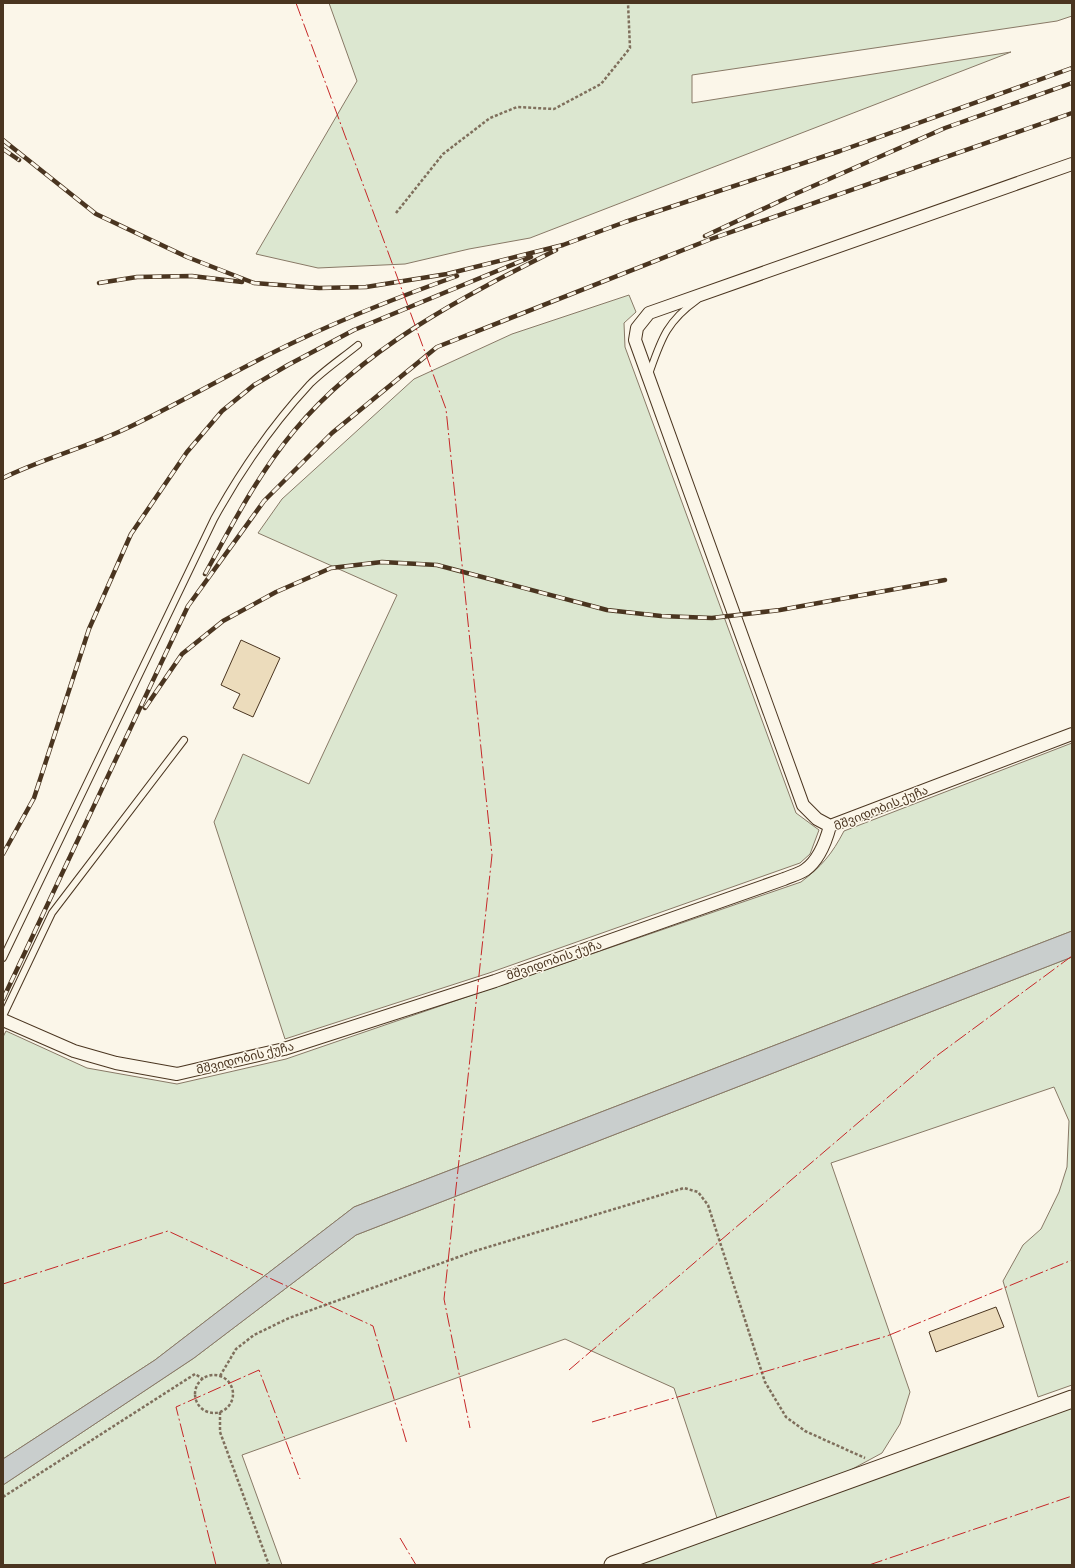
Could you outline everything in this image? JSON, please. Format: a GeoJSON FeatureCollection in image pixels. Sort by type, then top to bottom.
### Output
{"type":"FeatureCollection","features":[{"type":"Feature","properties":{"kind":"main road"},"geometry":{"type":"LineString","coordinates":[[612,1565],[1072,1399]]}},
{"type":"Feature","properties":{"kind":"street"},"geometry":{"type":"LineString","coordinates":[[830,826],[817,819],[803,805],[648,378],[635,340],[637,328],[649,313],[1072,164]]}},
{"type":"Feature","properties":{"kind":"street","name":"მშვიდობის ქუჩა"},"geometry":{"type":"LineString","coordinates":[[3,1020],[81,1053],[116,1063],[177,1074],[276,1051],[495,981],[784,879],[805,870],[814,860],[826,841],[830,826],[1072,734]]}},
{"type":"Feature","properties":{"kind":"lane"},"geometry":{"type":"LineString","coordinates":[[648,378],[660,341],[669,324],[691,304],[708,292]]}},
{"type":"Feature","properties":{"kind":"lane"},"geometry":{"type":"LineString","coordinates":[[3,958],[214,519],[238,477],[262,441],[311,383],[358,345]]}},
{"type":"Feature","properties":{"kind":"lane"},"geometry":{"type":"LineString","coordinates":[[3,1016],[52,913],[184,740]]}},
{"type":"Feature","properties":{"kind":"path"},"geometry":{"type":"LineString","coordinates":[[396,213],[443,154],[490,118],[517,108],[554,109],[601,84],[630,48],[628,3]]}},
{"type":"Feature","properties":{"kind":"path"},"geometry":{"type":"LineString","coordinates":[[220,1376],[236,1349],[254,1335],[289,1318],[475,1251],[684,1188],[698,1192],[708,1205],[765,1382],[786,1417],[804,1431],[829,1444],[886,1467]]}},
{"type":"Feature","properties":{"kind":"path"},"geometry":{"type":"LineString","coordinates":[[3,1497],[196,1374],[203,1378]]}},
{"type":"Feature","properties":{"kind":"path"},"geometry":{"type":"LineString","coordinates":[[208,1376],[220,1376],[230,1383],[234,1394],[230,1406],[220,1412],[207,1412],[197,1402],[196,1389],[203,1378],[208,1376]]}},
{"type":"Feature","properties":{"kind":"path"},"geometry":{"type":"LineString","coordinates":[[220,1412],[220,1432],[269,1565]]}},
{"type":"Feature","properties":{"kind":"green space"},"geometry":{"type":"Polygon","coordinates":[[[329,3],[1072,3],[1072,16],[1057,21],[692,75],[692,103],[1011,52],[530,238],[469,249],[405,264],[318,268],[256,254],[357,81],[329,3]]]}},
{"type":"Feature","properties":{"kind":"green space"},"geometry":{"type":"Polygon","coordinates":[[[629,295],[636,312],[624,323],[625,347],[796,813],[819,830],[810,854],[800,863],[489,973],[285,1039],[214,822],[243,754],[309,784],[397,595],[258,533],[282,499],[414,379],[512,334],[629,295]]]}},
{"type":"Feature","properties":{"kind":"green space"},"geometry":{"type":"Polygon","coordinates":[[[1072,743],[1072,931],[354,1207],[155,1360],[3,1459],[3,1037],[6,1031],[87,1068],[177,1084],[286,1059],[801,882],[815,871],[826,859],[844,831],[1072,743]]]}},
{"type":"Feature","properties":{"kind":"green space"},"geometry":{"type":"Polygon","coordinates":[[[1072,957],[1072,1385],[1038,1397],[1003,1281],[1023,1245],[1041,1229],[1059,1192],[1067,1167],[1069,1121],[1054,1087],[831,1163],[910,1392],[900,1424],[882,1453],[845,1473],[717,1518],[674,1388],[565,1339],[242,1455],[282,1565],[3,1565],[3,1485],[194,1358],[356,1235],[1072,957]]]}},
{"type":"Feature","properties":{"kind":"green space"},"geometry":{"type":"Polygon","coordinates":[[[1072,1406],[1072,1565],[635,1565],[1072,1406]]]}},
{"type":"Feature","properties":{"kind":"shaded area"},"geometry":{"type":"Polygon","coordinates":[[[1072,931],[1072,957],[356,1235],[194,1358],[3,1485],[3,1459],[155,1360],[354,1207],[1072,931]]]}},
{"type":"Feature","properties":{"kind":"building"},"geometry":{"type":"Polygon","coordinates":[[[241,640],[280,658],[253,717],[233,708],[240,694],[221,685],[241,640]]]}},
{"type":"Feature","properties":{"kind":"building"},"geometry":{"type":"Polygon","coordinates":[[[996,1307],[1004,1327],[936,1352],[929,1332],[996,1307]]]}},
{"type":"Feature","properties":{"kind":"railway"},"geometry":{"type":"LineString","coordinates":[[3,140],[96,214],[187,257],[254,283],[319,288],[366,287],[447,274],[563,245],[625,222],[840,151],[1072,68]]}},
{"type":"Feature","properties":{"kind":"railway"},"geometry":{"type":"LineString","coordinates":[[705,236],[795,194],[945,128],[1072,83]]}},
{"type":"Feature","properties":{"kind":"railway"},"geometry":{"type":"LineString","coordinates":[[3,999],[188,606],[264,501],[332,433],[437,347],[711,239],[1072,113]]}},
{"type":"Feature","properties":{"kind":"railway"},"geometry":{"type":"LineString","coordinates":[[3,149],[19,160]]}},
{"type":"Feature","properties":{"kind":"railway"},"geometry":{"type":"LineString","coordinates":[[205,574],[257,482],[281,447],[321,401],[351,374],[382,350],[416,327],[485,286],[556,250]]}},
{"type":"Feature","properties":{"kind":"railway"},"geometry":{"type":"LineString","coordinates":[[3,854],[34,798],[89,629],[131,534],[187,452],[222,411],[254,385],[354,330],[531,257]]}},
{"type":"Feature","properties":{"kind":"railway"},"geometry":{"type":"LineString","coordinates":[[99,283],[137,277],[192,276],[242,282]]}},
{"type":"Feature","properties":{"kind":"railway"},"geometry":{"type":"LineString","coordinates":[[3,478],[123,430],[256,361],[320,330],[417,290],[457,276]]}},
{"type":"Feature","properties":{"kind":"railway"},"geometry":{"type":"LineString","coordinates":[[145,708],[182,654],[223,621],[276,592],[331,568],[382,562],[437,565],[607,610],[661,616],[712,618],[780,610],[945,580]]}},
{"type":"Feature","properties":{"kind":"power"},"geometry":{"type":"LineString","coordinates":[[296,3],[446,409],[492,855],[444,1299],[470,1428]]}},
{"type":"Feature","properties":{"kind":"power"},"geometry":{"type":"LineString","coordinates":[[569,1370],[935,1057],[1072,956]]}},
{"type":"Feature","properties":{"kind":"power"},"geometry":{"type":"LineString","coordinates":[[3,1284],[168,1231],[373,1326],[407,1444]]}},
{"type":"Feature","properties":{"kind":"power"},"geometry":{"type":"LineString","coordinates":[[592,1422],[887,1336],[1072,1260]]}},
{"type":"Feature","properties":{"kind":"power"},"geometry":{"type":"LineString","coordinates":[[216,1565],[176,1407],[259,1370],[300,1479]]}},
{"type":"Feature","properties":{"kind":"power"},"geometry":{"type":"LineString","coordinates":[[869,1565],[1072,1496]]}},
{"type":"Feature","properties":{"kind":"power"},"geometry":{"type":"LineString","coordinates":[[400,1538],[416,1565]]}}]}
